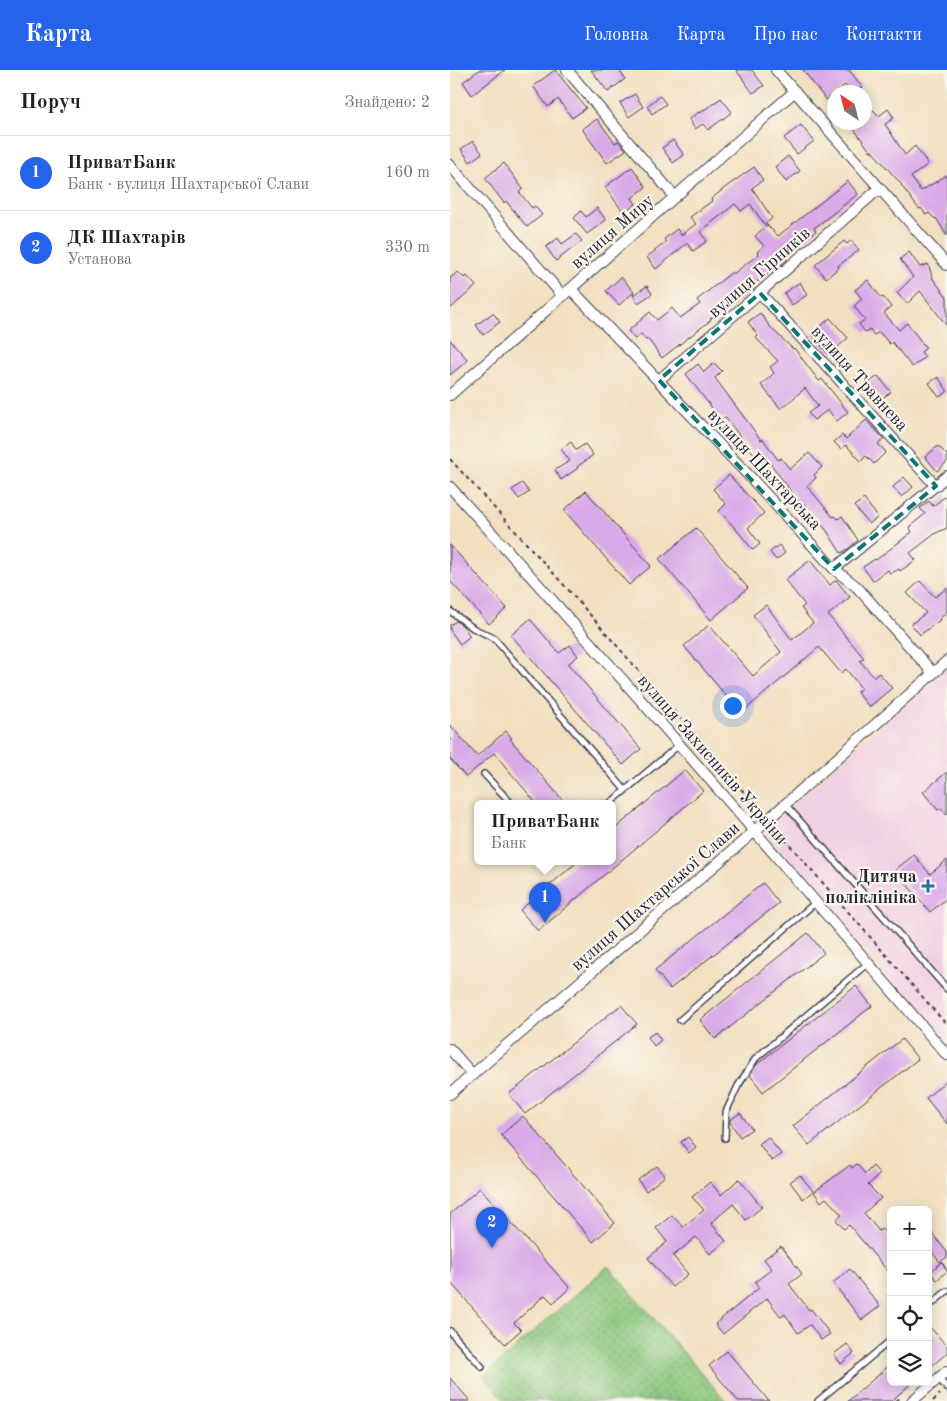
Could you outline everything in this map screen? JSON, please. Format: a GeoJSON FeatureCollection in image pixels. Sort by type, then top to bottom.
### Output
{"type":"FeatureCollection","features":[{"type":"Feature","properties":{"kind":"street"},"geometry":{"type":"LineString","coordinates":[[566,70],[675,197]]}},
{"type":"Feature","properties":{"kind":"street"},"geometry":{"type":"LineString","coordinates":[[776,70],[947,265]]}},
{"type":"Feature","properties":{"kind":"street","name":"вулиця Миру"},"geometry":{"type":"LineString","coordinates":[[450,395],[794,91]]}},
{"type":"Feature","properties":{"kind":"street","name":"вулиця Шахтарська"},"geometry":{"type":"LineString","coordinates":[[450,165],[567,292],[659,380],[834,569],[857,587],[933,673]]}},
{"type":"Feature","properties":{"kind":"street","name":"вулиця Гірників"},"geometry":{"type":"LineString","coordinates":[[659,380],[880,188]]}},
{"type":"Feature","properties":{"kind":"street","name":"вулиця Травнева"},"geometry":{"type":"LineString","coordinates":[[760,293],[936,486]]}},
{"type":"Feature","properties":{"kind":"street"},"geometry":{"type":"LineString","coordinates":[[834,569],[947,476]]}},
{"type":"Feature","properties":{"kind":"street","name":"вулиця Захисників України"},"geometry":{"type":"LineString","coordinates":[[450,487],[535,580],[755,831],[947,1055]]}},
{"type":"Feature","properties":{"kind":"street","name":"вулиця Шахтарської Слави"},"geometry":{"type":"LineString","coordinates":[[450,1094],[755,831],[947,661]]}},
{"type":"Feature","properties":{"kind":"street"},"geometry":{"type":"LineString","coordinates":[[450,1049],[473,1075]]}},
{"type":"Feature","properties":{"kind":"street"},"geometry":{"type":"LineString","coordinates":[[912,1401],[947,1371]]}},
{"type":"Feature","properties":{"kind":"lane"},"geometry":{"type":"LineString","coordinates":[[450,611],[473,628],[494,638],[625,790]]}},
{"type":"Feature","properties":{"kind":"lane"},"geometry":{"type":"LineString","coordinates":[[614,800],[679,745]]}},
{"type":"Feature","properties":{"kind":"lane"},"geometry":{"type":"LineString","coordinates":[[484,774],[508,800]]}},
{"type":"Feature","properties":{"kind":"lane"},"geometry":{"type":"LineString","coordinates":[[785,804],[947,989]]}},
{"type":"Feature","properties":{"kind":"lane"},"geometry":{"type":"LineString","coordinates":[[680,1020],[816,902]]}},
{"type":"Feature","properties":{"kind":"lane"},"geometry":{"type":"LineString","coordinates":[[725,1138],[726,1112],[738,1086],[756,1058],[868,963]]}},
{"type":"Feature","properties":{"kind":"lane"},"geometry":{"type":"LineString","coordinates":[[932,1304],[947,1292]]}},
{"type":"Feature","properties":{"kind":"lane"},"geometry":{"type":"LineString","coordinates":[[450,1331],[482,1367]]}},
{"type":"Feature","properties":{"kind":"lane"},"geometry":{"type":"LineString","coordinates":[[818,1401],[890,1341]]}},
{"type":"Feature","properties":{"kind":"lane"},"geometry":{"type":"LineString","coordinates":[[938,1379],[947,1388]]}},
{"type":"Feature","properties":{"kind":"path"},"geometry":{"type":"LineString","coordinates":[[450,459],[572,595],[947,1025]]}},
{"type":"Feature","properties":{"kind":"path"},"geometry":{"type":"LineString","coordinates":[[933,1401],[940,1395]]}},
{"type":"Feature","properties":{"kind":"highlighted area"},"geometry":{"type":"Polygon","coordinates":[[[760,293],[936,486],[834,569],[659,380],[760,293]]]}},
{"type":"Feature","properties":{"kind":"shaded area"},"geometry":{"type":"Polygon","coordinates":[[[947,668],[947,1044],[763,831],[947,668]]]}},
{"type":"Feature","properties":{"kind":"green space"},"geometry":{"type":"Polygon","coordinates":[[[608,1266],[726,1401],[505,1401],[483,1376],[608,1266]]]}},
{"type":"Feature","properties":{"kind":"building"},"geometry":{"type":"Polygon","coordinates":[[[479,70],[505,70],[472,95],[463,82],[479,70]]]}},
{"type":"Feature","properties":{"kind":"building"},"geometry":{"type":"Polygon","coordinates":[[[555,70],[586,108],[572,118],[558,99],[548,107],[533,86],[555,70]]]}},
{"type":"Feature","properties":{"kind":"building"},"geometry":{"type":"Polygon","coordinates":[[[591,70],[619,70],[625,79],[608,92],[591,70]]]}},
{"type":"Feature","properties":{"kind":"building"},"geometry":{"type":"Polygon","coordinates":[[[736,70],[752,70],[764,86],[753,93],[736,70]]]}},
{"type":"Feature","properties":{"kind":"building"},"geometry":{"type":"Polygon","coordinates":[[[803,70],[849,70],[860,85],[827,85],[826,100],[803,70]]]}},
{"type":"Feature","properties":{"kind":"building"},"geometry":{"type":"Polygon","coordinates":[[[635,94],[643,107],[629,117],[620,103],[635,94]]]}},
{"type":"Feature","properties":{"kind":"building"},"geometry":{"type":"Polygon","coordinates":[[[660,96],[666,104],[652,114],[647,106],[660,96]]]}},
{"type":"Feature","properties":{"kind":"building"},"geometry":{"type":"Polygon","coordinates":[[[721,98],[732,112],[708,130],[703,124],[695,129],[689,119],[721,98]]]}},
{"type":"Feature","properties":{"kind":"building"},"geometry":{"type":"Polygon","coordinates":[[[888,109],[894,118],[885,124],[905,155],[915,146],[928,164],[911,177],[921,191],[947,175],[947,236],[936,218],[929,213],[926,215],[921,208],[919,209],[902,185],[870,151],[855,130],[872,130],[872,111],[879,116],[888,109]]]}},
{"type":"Feature","properties":{"kind":"building"},"geometry":{"type":"Polygon","coordinates":[[[597,119],[615,143],[618,141],[626,150],[607,163],[582,129],[597,119]]]}},
{"type":"Feature","properties":{"kind":"building"},"geometry":{"type":"Polygon","coordinates":[[[801,125],[814,141],[797,154],[784,138],[801,125]]]}},
{"type":"Feature","properties":{"kind":"building"},"geometry":{"type":"Polygon","coordinates":[[[673,140],[684,155],[673,163],[662,148],[673,140]]]}},
{"type":"Feature","properties":{"kind":"building"},"geometry":{"type":"Polygon","coordinates":[[[473,141],[482,153],[470,162],[461,149],[473,141]]]}},
{"type":"Feature","properties":{"kind":"building"},"geometry":{"type":"Polygon","coordinates":[[[788,156],[800,171],[786,182],[775,167],[788,156]]]}},
{"type":"Feature","properties":{"kind":"building"},"geometry":{"type":"Polygon","coordinates":[[[504,163],[523,189],[519,192],[532,208],[535,206],[542,215],[527,227],[506,201],[504,203],[485,178],[504,163]]]}},
{"type":"Feature","properties":{"kind":"building"},"geometry":{"type":"Polygon","coordinates":[[[632,167],[646,187],[632,198],[636,204],[624,213],[605,187],[632,167]]]}},
{"type":"Feature","properties":{"kind":"building"},"geometry":{"type":"Polygon","coordinates":[[[754,167],[763,180],[752,188],[772,218],[765,225],[750,204],[741,211],[735,204],[700,232],[707,241],[693,251],[687,243],[656,269],[647,257],[666,242],[664,239],[677,229],[681,235],[696,224],[690,217],[754,167]]]}},
{"type":"Feature","properties":{"kind":"building"},"geometry":{"type":"Polygon","coordinates":[[[848,181],[858,194],[814,228],[816,231],[800,243],[796,237],[780,249],[787,260],[750,287],[751,289],[662,358],[648,339],[646,340],[641,334],[635,339],[628,331],[650,312],[657,320],[672,308],[680,318],[700,304],[697,300],[732,272],[733,274],[759,254],[757,252],[764,246],[755,236],[767,225],[778,236],[848,181]]]}},
{"type":"Feature","properties":{"kind":"building"},"geometry":{"type":"Polygon","coordinates":[[[597,208],[606,220],[587,234],[574,218],[581,211],[586,217],[597,208]]]}},
{"type":"Feature","properties":{"kind":"building"},"geometry":{"type":"Polygon","coordinates":[[[576,234],[582,241],[556,261],[546,247],[558,238],[562,244],[576,234]]]}},
{"type":"Feature","properties":{"kind":"building"},"geometry":{"type":"Polygon","coordinates":[[[851,240],[859,250],[826,278],[815,265],[844,241],[847,244],[851,240]]]}},
{"type":"Feature","properties":{"kind":"building"},"geometry":{"type":"Polygon","coordinates":[[[909,252],[920,267],[928,264],[933,279],[947,297],[947,326],[920,291],[907,304],[897,293],[913,277],[900,259],[909,252]]]}},
{"type":"Feature","properties":{"kind":"building"},"geometry":{"type":"Polygon","coordinates":[[[458,272],[464,278],[467,276],[476,286],[450,309],[450,278],[458,272]]]}},
{"type":"Feature","properties":{"kind":"building"},"geometry":{"type":"Polygon","coordinates":[[[621,277],[634,292],[619,305],[606,291],[621,277]]]}},
{"type":"Feature","properties":{"kind":"building"},"geometry":{"type":"Polygon","coordinates":[[[868,280],[881,298],[883,297],[891,307],[884,313],[899,330],[907,323],[926,348],[921,352],[925,357],[912,367],[892,342],[890,344],[879,332],[874,335],[870,329],[865,332],[859,324],[865,320],[854,306],[862,299],[855,290],[868,280]]]}},
{"type":"Feature","properties":{"kind":"building"},"geometry":{"type":"Polygon","coordinates":[[[800,282],[807,295],[792,305],[784,293],[800,282]]]}},
{"type":"Feature","properties":{"kind":"building"},"geometry":{"type":"Polygon","coordinates":[[[647,286],[652,294],[638,303],[633,295],[647,286]]]}},
{"type":"Feature","properties":{"kind":"building"},"geometry":{"type":"Polygon","coordinates":[[[493,313],[500,322],[483,335],[476,325],[493,313]]]}},
{"type":"Feature","properties":{"kind":"building"},"geometry":{"type":"Polygon","coordinates":[[[760,313],[770,327],[794,348],[819,381],[822,379],[848,412],[837,421],[828,410],[814,420],[808,413],[818,406],[805,388],[781,409],[761,385],[774,373],[770,367],[778,361],[756,338],[758,336],[748,322],[760,313]]]}},
{"type":"Feature","properties":{"kind":"building"},"geometry":{"type":"Polygon","coordinates":[[[830,318],[848,338],[829,355],[812,334],[830,318]]]}},
{"type":"Feature","properties":{"kind":"building"},"geometry":{"type":"Polygon","coordinates":[[[450,340],[468,360],[450,375],[450,340]]]}},
{"type":"Feature","properties":{"kind":"building"},"geometry":{"type":"Polygon","coordinates":[[[714,363],[722,371],[715,378],[778,460],[781,458],[790,469],[809,453],[822,467],[814,475],[816,478],[807,486],[833,517],[835,516],[838,519],[842,516],[858,540],[848,549],[841,553],[827,531],[805,504],[802,506],[767,459],[761,463],[725,417],[721,420],[686,374],[698,364],[704,372],[714,363]]]}},
{"type":"Feature","properties":{"kind":"building"},"geometry":{"type":"Polygon","coordinates":[[[878,376],[891,392],[875,403],[863,387],[878,376]]]}},
{"type":"Feature","properties":{"kind":"building"},"geometry":{"type":"Polygon","coordinates":[[[938,377],[947,390],[947,392],[939,397],[929,383],[938,377]]]}},
{"type":"Feature","properties":{"kind":"building"},"geometry":{"type":"Polygon","coordinates":[[[866,420],[884,439],[878,444],[886,452],[874,464],[866,456],[861,461],[846,445],[841,449],[834,442],[842,435],[846,439],[866,420]]]}},
{"type":"Feature","properties":{"kind":"building"},"geometry":{"type":"Polygon","coordinates":[[[571,442],[576,450],[585,444],[593,455],[561,480],[555,470],[570,461],[561,449],[571,442]]]}},
{"type":"Feature","properties":{"kind":"building"},"geometry":{"type":"Polygon","coordinates":[[[938,446],[947,455],[947,462],[937,471],[925,457],[938,446]]]}},
{"type":"Feature","properties":{"kind":"building"},"geometry":{"type":"Polygon","coordinates":[[[729,475],[764,513],[748,528],[760,544],[753,550],[719,511],[726,504],[713,489],[729,475]]]}},
{"type":"Feature","properties":{"kind":"building"},"geometry":{"type":"Polygon","coordinates":[[[904,477],[913,487],[902,497],[893,487],[904,477]]]}},
{"type":"Feature","properties":{"kind":"building"},"geometry":{"type":"Polygon","coordinates":[[[522,483],[529,492],[519,499],[512,490],[522,483]]]}},
{"type":"Feature","properties":{"kind":"building"},"geometry":{"type":"Polygon","coordinates":[[[586,491],[651,566],[629,585],[564,510],[586,491]]]}},
{"type":"Feature","properties":{"kind":"building"},"geometry":{"type":"Polygon","coordinates":[[[947,495],[947,528],[936,533],[910,553],[916,560],[900,571],[899,569],[890,574],[888,570],[873,581],[863,567],[876,560],[912,532],[909,527],[925,514],[920,508],[929,501],[933,506],[947,495]]]}},
{"type":"Feature","properties":{"kind":"building"},"geometry":{"type":"Polygon","coordinates":[[[864,499],[878,517],[869,524],[854,506],[864,499]]]}},
{"type":"Feature","properties":{"kind":"building"},"geometry":{"type":"Polygon","coordinates":[[[696,528],[748,588],[711,620],[659,559],[696,528]]]}},
{"type":"Feature","properties":{"kind":"building"},"geometry":{"type":"Polygon","coordinates":[[[450,545],[507,608],[489,624],[450,581],[450,545]]]}},
{"type":"Feature","properties":{"kind":"building"},"geometry":{"type":"Polygon","coordinates":[[[779,545],[785,553],[776,560],[770,552],[779,545]]]}},
{"type":"Feature","properties":{"kind":"building"},"geometry":{"type":"Polygon","coordinates":[[[810,560],[830,585],[836,580],[850,597],[828,615],[864,658],[860,661],[874,677],[879,673],[892,688],[869,707],[857,692],[861,688],[846,669],[841,673],[819,647],[738,716],[724,701],[728,698],[684,646],[709,625],[753,676],[781,652],[753,615],[766,605],[792,640],[813,623],[801,608],[805,605],[785,580],[810,560]]]}},
{"type":"Feature","properties":{"kind":"building"},"geometry":{"type":"Polygon","coordinates":[[[920,581],[935,597],[947,588],[947,612],[940,620],[920,635],[911,624],[926,613],[907,593],[920,581]]]}},
{"type":"Feature","properties":{"kind":"building"},"geometry":{"type":"Polygon","coordinates":[[[530,619],[559,653],[570,645],[578,656],[568,664],[641,749],[623,765],[511,635],[530,619]]]}},
{"type":"Feature","properties":{"kind":"building"},"geometry":{"type":"Polygon","coordinates":[[[456,621],[463,626],[470,636],[460,644],[450,630],[450,625],[456,621]]]}},
{"type":"Feature","properties":{"kind":"building"},"geometry":{"type":"Polygon","coordinates":[[[450,725],[477,756],[506,731],[512,738],[510,739],[563,800],[534,800],[494,753],[466,777],[450,759],[450,725]]]}},
{"type":"Feature","properties":{"kind":"building"},"geometry":{"type":"Polygon","coordinates":[[[685,770],[703,791],[616,865],[616,828],[685,770]]]}},
{"type":"Feature","properties":{"kind":"building"},"geometry":{"type":"Polygon","coordinates":[[[947,772],[947,815],[941,808],[938,810],[923,792],[947,772]]]}},
{"type":"Feature","properties":{"kind":"building","name":"Дитяча поліклініка"},"geometry":{"type":"Polygon","coordinates":[[[914,855],[930,874],[947,860],[947,898],[930,912],[895,870],[914,855]]]}},
{"type":"Feature","properties":{"kind":"building"},"geometry":{"type":"Polygon","coordinates":[[[573,865],[616,865],[538,931],[520,910],[573,865]]]}},
{"type":"Feature","properties":{"kind":"building"},"geometry":{"type":"Polygon","coordinates":[[[763,883],[779,903],[670,989],[655,970],[763,883]]]}},
{"type":"Feature","properties":{"kind":"building"},"geometry":{"type":"Polygon","coordinates":[[[808,933],[824,953],[715,1039],[700,1020],[808,933]]]}},
{"type":"Feature","properties":{"kind":"building"},"geometry":{"type":"Polygon","coordinates":[[[856,986],[872,1006],[763,1092],[750,1075],[756,1065],[856,986]]]}},
{"type":"Feature","properties":{"kind":"building"},"geometry":{"type":"Polygon","coordinates":[[[621,1005],[637,1024],[525,1114],[509,1094],[621,1005]]]}},
{"type":"Feature","properties":{"kind":"building"},"geometry":{"type":"Polygon","coordinates":[[[655,1032],[661,1040],[654,1046],[648,1037],[655,1032]]]}},
{"type":"Feature","properties":{"kind":"building"},"geometry":{"type":"Polygon","coordinates":[[[902,1039],[918,1059],[809,1145],[793,1126],[902,1039]]]}},
{"type":"Feature","properties":{"kind":"building"},"geometry":{"type":"Polygon","coordinates":[[[947,1080],[947,1124],[926,1098],[947,1080]]]}},
{"type":"Feature","properties":{"kind":"building"},"geometry":{"type":"Polygon","coordinates":[[[740,1113],[752,1129],[740,1137],[730,1120],[740,1113]]]}},
{"type":"Feature","properties":{"kind":"building"},"geometry":{"type":"Polygon","coordinates":[[[523,1116],[615,1223],[593,1242],[501,1135],[523,1116]]]}},
{"type":"Feature","properties":{"kind":"building"},"geometry":{"type":"Polygon","coordinates":[[[688,1137],[696,1147],[689,1153],[681,1142],[688,1137]]]}},
{"type":"Feature","properties":{"kind":"building"},"geometry":{"type":"Polygon","coordinates":[[[768,1137],[781,1154],[772,1161],[759,1144],[768,1137]]]}},
{"type":"Feature","properties":{"kind":"building"},"geometry":{"type":"Polygon","coordinates":[[[857,1164],[865,1174],[873,1166],[880,1174],[868,1185],[881,1198],[864,1213],[879,1231],[882,1229],[887,1235],[887,1270],[849,1225],[844,1229],[836,1220],[842,1215],[826,1198],[821,1202],[814,1192],[850,1165],[852,1168],[857,1164]]]}},
{"type":"Feature","properties":{"kind":"building"},"geometry":{"type":"Polygon","coordinates":[[[657,1166],[665,1176],[646,1191],[638,1180],[657,1166]]]}},
{"type":"Feature","properties":{"kind":"building"},"geometry":{"type":"Polygon","coordinates":[[[800,1175],[813,1191],[803,1199],[790,1182],[800,1175]]]}},
{"type":"Feature","properties":{"kind":"building"},"geometry":{"type":"Polygon","coordinates":[[[739,1179],[762,1207],[746,1220],[733,1204],[711,1223],[726,1241],[710,1254],[696,1237],[673,1256],[688,1274],[672,1287],[648,1258],[667,1242],[656,1228],[672,1215],[683,1227],[704,1210],[692,1197],[710,1182],[721,1195],[739,1179]]]}},
{"type":"Feature","properties":{"kind":"building"},"geometry":{"type":"Polygon","coordinates":[[[480,1188],[570,1288],[553,1303],[545,1295],[514,1323],[521,1330],[505,1344],[450,1282],[450,1214],[480,1188]]]}},
{"type":"Feature","properties":{"kind":"building"},"geometry":{"type":"Polygon","coordinates":[[[932,1233],[947,1252],[947,1257],[940,1262],[932,1252],[932,1233]]]}},
{"type":"Feature","properties":{"kind":"building"},"geometry":{"type":"Polygon","coordinates":[[[781,1246],[802,1274],[789,1284],[830,1334],[821,1340],[810,1325],[798,1333],[785,1314],[781,1317],[767,1298],[723,1334],[715,1324],[759,1288],[755,1282],[772,1269],[764,1259],[781,1246]]]}},
{"type":"Feature","properties":{"kind":"building"},"geometry":{"type":"Polygon","coordinates":[[[942,1262],[947,1271],[937,1280],[932,1274],[932,1270],[942,1262]]]}},
{"type":"Feature","properties":{"kind":"building"},"geometry":{"type":"Polygon","coordinates":[[[850,1269],[880,1306],[862,1320],[833,1283],[850,1269]]]}},
{"type":"Feature","properties":{"kind":"building"},"geometry":{"type":"Polygon","coordinates":[[[932,1329],[947,1346],[947,1353],[932,1366],[932,1329]]]}},
{"type":"Feature","properties":{"kind":"building"},"geometry":{"type":"Polygon","coordinates":[[[847,1344],[854,1353],[841,1364],[834,1354],[847,1344]]]}},
{"type":"Feature","properties":{"kind":"building"},"geometry":{"type":"Polygon","coordinates":[[[727,1351],[769,1401],[738,1401],[709,1366],[727,1351]]]}},
{"type":"Feature","properties":{"kind":"building"},"geometry":{"type":"Polygon","coordinates":[[[887,1367],[887,1386],[908,1386],[891,1401],[848,1401],[887,1367]]]}},
{"type":"Feature","properties":{"kind":"building"},"geometry":{"type":"Polygon","coordinates":[[[450,1378],[470,1401],[450,1401],[450,1378]]]}},
{"type":"Feature","properties":{"kind":"place","name":"Дитяча поліклініка"},"geometry":{"type":"Point","coordinates":[928,886]}},
{"type":"Feature","properties":{"kind":"place","name":"ПриватБанк"},"geometry":{"type":"Point","coordinates":[545,923]}},
{"type":"Feature","properties":{"kind":"place","name":"ДК Шахтарів"},"geometry":{"type":"Point","coordinates":[492,1248]}}]}
